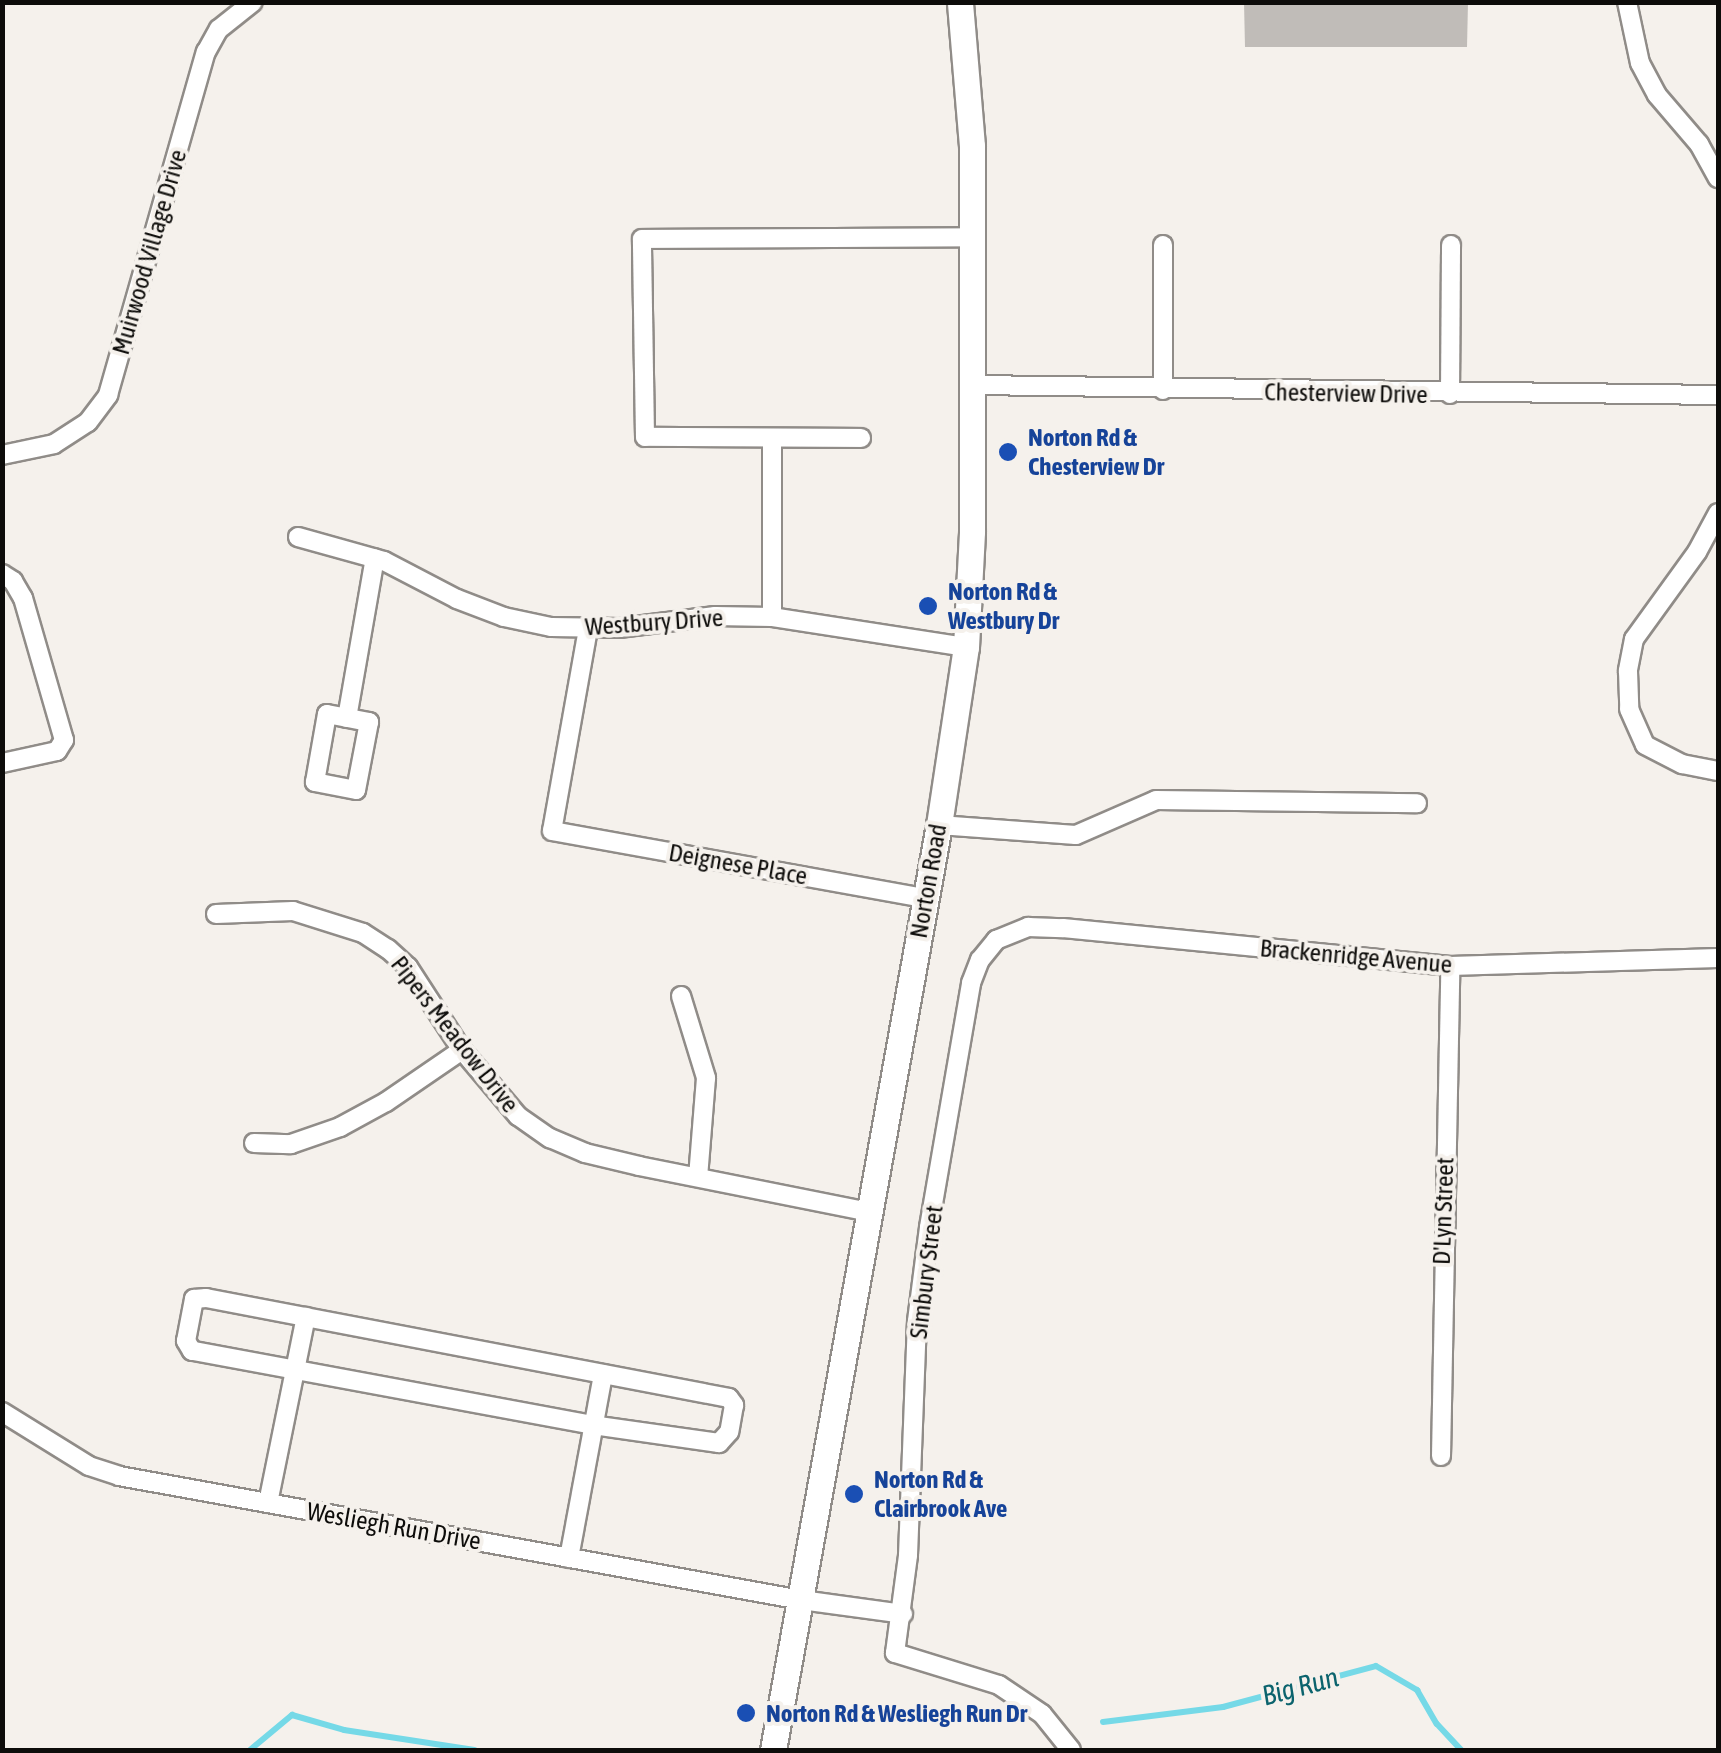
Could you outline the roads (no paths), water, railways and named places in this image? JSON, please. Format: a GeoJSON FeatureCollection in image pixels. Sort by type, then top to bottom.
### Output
{"type":"FeatureCollection","features":[{"type":"Feature","properties":{"kind":"main road","name":"Norton Road"},"geometry":{"type":"LineString","coordinates":[[773,1750],[938,825],[966,646],[973,384],[972,146],[960,2]]}},
{"type":"Feature","properties":{"kind":"street","name":"Muirwood Village Drive"},"geometry":{"type":"LineString","coordinates":[[2,454],[30,452],[54,444],[88,422],[108,396],[206,52],[218,29],[253,2]]}},
{"type":"Feature","properties":{"kind":"street"},"geometry":{"type":"LineString","coordinates":[[1627,2],[1640,63],[1657,94],[1699,144],[1718,178]]}},
{"type":"Feature","properties":{"kind":"street"},"geometry":{"type":"LineString","coordinates":[[861,438],[645,437],[642,239],[972,237]]}},
{"type":"Feature","properties":{"kind":"street"},"geometry":{"type":"LineString","coordinates":[[1162,390],[1163,245]]}},
{"type":"Feature","properties":{"kind":"street"},"geometry":{"type":"LineString","coordinates":[[1450,394],[1451,245]]}},
{"type":"Feature","properties":{"kind":"street","name":"Chesterview Drive"},"geometry":{"type":"LineString","coordinates":[[973,384],[1162,390],[1718,395]]}},
{"type":"Feature","properties":{"kind":"street"},"geometry":{"type":"LineString","coordinates":[[772,438],[772,617]]}},
{"type":"Feature","properties":{"kind":"street"},"geometry":{"type":"LineString","coordinates":[[1718,513],[1697,552],[1634,639],[1628,671],[1630,709],[1645,745],[1682,764],[1718,771]]}},
{"type":"Feature","properties":{"kind":"street","name":"Westbury Drive"},"geometry":{"type":"LineString","coordinates":[[298,537],[375,558],[504,617],[588,629],[715,616],[772,617],[966,646]]}},
{"type":"Feature","properties":{"kind":"street"},"geometry":{"type":"LineString","coordinates":[[348,718],[375,558]]}},
{"type":"Feature","properties":{"kind":"street"},"geometry":{"type":"LineString","coordinates":[[2,574],[13,581],[24,598],[64,740],[57,751],[2,764]]}},
{"type":"Feature","properties":{"kind":"street","name":"Deignese Place"},"geometry":{"type":"LineString","coordinates":[[588,629],[552,831],[924,898]]}},
{"type":"Feature","properties":{"kind":"street"},"geometry":{"type":"LineString","coordinates":[[327,714],[348,718],[369,722],[356,790],[314,782],[327,714]]}},
{"type":"Feature","properties":{"kind":"street"},"geometry":{"type":"LineString","coordinates":[[938,825],[1076,835],[1156,800],[1417,803]]}},
{"type":"Feature","properties":{"kind":"street","name":"Pipers Meadow Drive"},"geometry":{"type":"LineString","coordinates":[[216,914],[294,911],[363,933],[408,967],[462,1050],[518,1116],[550,1138],[586,1153],[869,1212]]}},
{"type":"Feature","properties":{"kind":"street","name":"Brackenridge Avenue"},"geometry":{"type":"LineString","coordinates":[[996,940],[1028,927],[1063,928],[1450,966],[1718,958]]}},
{"type":"Feature","properties":{"kind":"street","name":"Simbury Street"},"geometry":{"type":"LineString","coordinates":[[996,940],[980,960],[972,982],[924,1261],[917,1321],[903,1614],[895,1653],[999,1685],[1042,1714],[1071,1750]]}},
{"type":"Feature","properties":{"kind":"street","name":"D'Lyn Street"},"geometry":{"type":"LineString","coordinates":[[1441,1456],[1450,966]]}},
{"type":"Feature","properties":{"kind":"street"},"geometry":{"type":"LineString","coordinates":[[681,996],[706,1078],[698,1177]]}},
{"type":"Feature","properties":{"kind":"street"},"geometry":{"type":"LineString","coordinates":[[254,1144],[291,1144],[340,1127],[386,1102],[462,1050]]}},
{"type":"Feature","properties":{"kind":"street"},"geometry":{"type":"LineString","coordinates":[[206,1298],[729,1398],[734,1405],[729,1432],[719,1443],[593,1425],[293,1370],[192,1351],[186,1341],[194,1299],[206,1298]]}},
{"type":"Feature","properties":{"kind":"street"},"geometry":{"type":"LineString","coordinates":[[268,1503],[306,1317]]}},
{"type":"Feature","properties":{"kind":"street"},"geometry":{"type":"LineString","coordinates":[[570,1558],[603,1374]]}},
{"type":"Feature","properties":{"kind":"street","name":"Wesliegh Run Drive"},"geometry":{"type":"LineString","coordinates":[[2,1412],[89,1466],[119,1476],[800,1600],[903,1614]]}},
{"type":"Feature","properties":{"kind":"waterway","name":"Big Run"},"geometry":{"type":"LineString","coordinates":[[1103,1722],[1223,1707],[1376,1666],[1417,1690],[1437,1724],[1461,1750]]}},
{"type":"Feature","properties":{"kind":"waterway","name":"Big Run"},"geometry":{"type":"LineString","coordinates":[[250,1750],[292,1715],[344,1730],[474,1750]]}},
{"type":"Feature","properties":{"kind":"place","name":"Norton Rd & Chesterview Dr"},"geometry":{"type":"Point","coordinates":[1008,452]}},
{"type":"Feature","properties":{"kind":"place","name":"Norton Rd & Westbury Dr"},"geometry":{"type":"Point","coordinates":[928,606]}},
{"type":"Feature","properties":{"kind":"place","name":"Norton Rd & Clairbrook Ave"},"geometry":{"type":"Point","coordinates":[854,1494]}},
{"type":"Feature","properties":{"kind":"place","name":"Norton Rd & Wesliegh Run Dr"},"geometry":{"type":"Point","coordinates":[746,1713]}}]}
